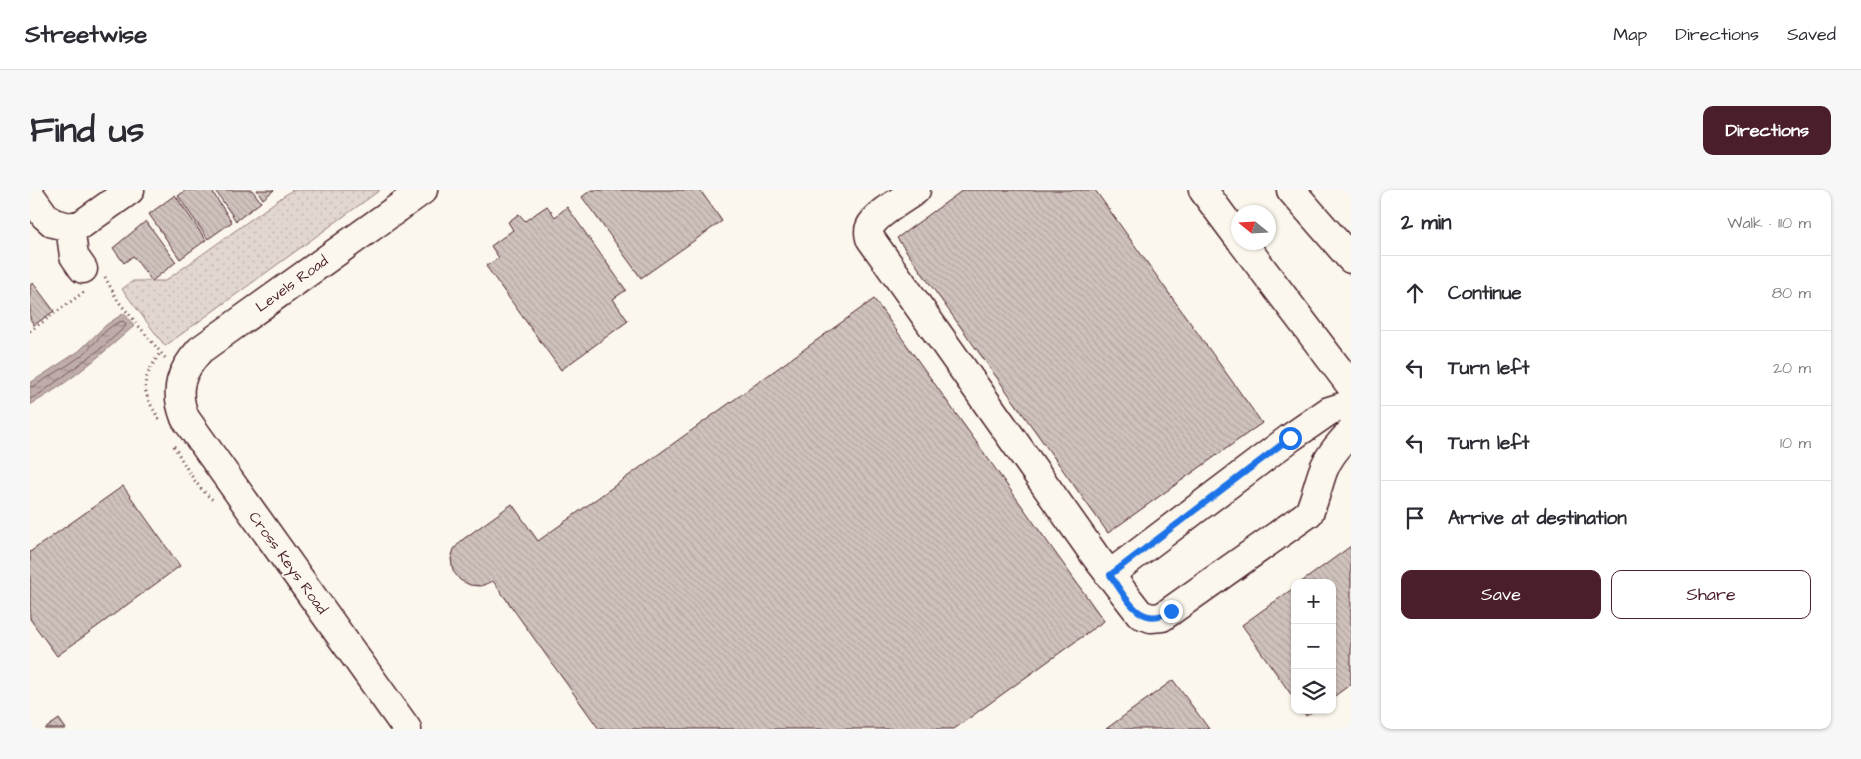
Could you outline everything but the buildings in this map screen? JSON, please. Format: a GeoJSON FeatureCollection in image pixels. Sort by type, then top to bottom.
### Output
{"type":"FeatureCollection","features":[{"type":"Feature","properties":{"kind":"street"},"geometry":{"type":"LineString","coordinates":[[30,195],[45,216],[53,223],[70,227],[82,224],[130,190]]}},
{"type":"Feature","properties":{"kind":"street","name":"Levels Road"},"geometry":{"type":"LineString","coordinates":[[181,385],[188,363],[200,350],[423,190]]}},
{"type":"Feature","properties":{"kind":"street"},"geometry":{"type":"LineString","coordinates":[[916,190],[871,225],[868,232],[870,238],[1110,575],[1140,614],[1151,618],[1162,616],[1309,513],[1315,500],[1323,470],[1339,444],[1351,432]]}},
{"type":"Feature","properties":{"kind":"street"},"geometry":{"type":"LineString","coordinates":[[1203,190],[1231,228]]}},
{"type":"Feature","properties":{"kind":"street"},"geometry":{"type":"LineString","coordinates":[[1291,190],[1351,259]]}},
{"type":"Feature","properties":{"kind":"street"},"geometry":{"type":"LineString","coordinates":[[70,227],[74,256],[94,279]]}},
{"type":"Feature","properties":{"kind":"street"},"geometry":{"type":"LineString","coordinates":[[1248,250],[1351,386]]}},
{"type":"Feature","properties":{"kind":"street","name":"Cross Keys Road"},"geometry":{"type":"LineString","coordinates":[[181,385],[180,406],[185,418],[407,729]]}},
{"type":"Feature","properties":{"kind":"street"},"geometry":{"type":"LineString","coordinates":[[1110,575],[1290,438],[1329,412],[1351,404]]}},
{"type":"Feature","properties":{"kind":"path"},"geometry":{"type":"LineString","coordinates":[[30,331],[94,279]]}},
{"type":"Feature","properties":{"kind":"path"},"geometry":{"type":"LineString","coordinates":[[118,301],[181,385]]}},
{"type":"Feature","properties":{"kind":"shaded area"},"geometry":{"type":"Polygon","coordinates":[[[292,190],[380,190],[165,346],[122,289],[133,281],[165,281],[292,190]]]}},
{"type":"Feature","properties":{"kind":"water"},"geometry":{"type":"Polygon","coordinates":[[[124,313],[134,326],[71,378],[30,405],[30,383],[79,351],[106,325],[124,313]]]}},
{"type":"Feature","properties":{"kind":"route"},"geometry":{"type":"LineString","coordinates":[[1171,611],[1162,616],[1151,618],[1140,614],[1110,575],[1290,438]]}}]}
